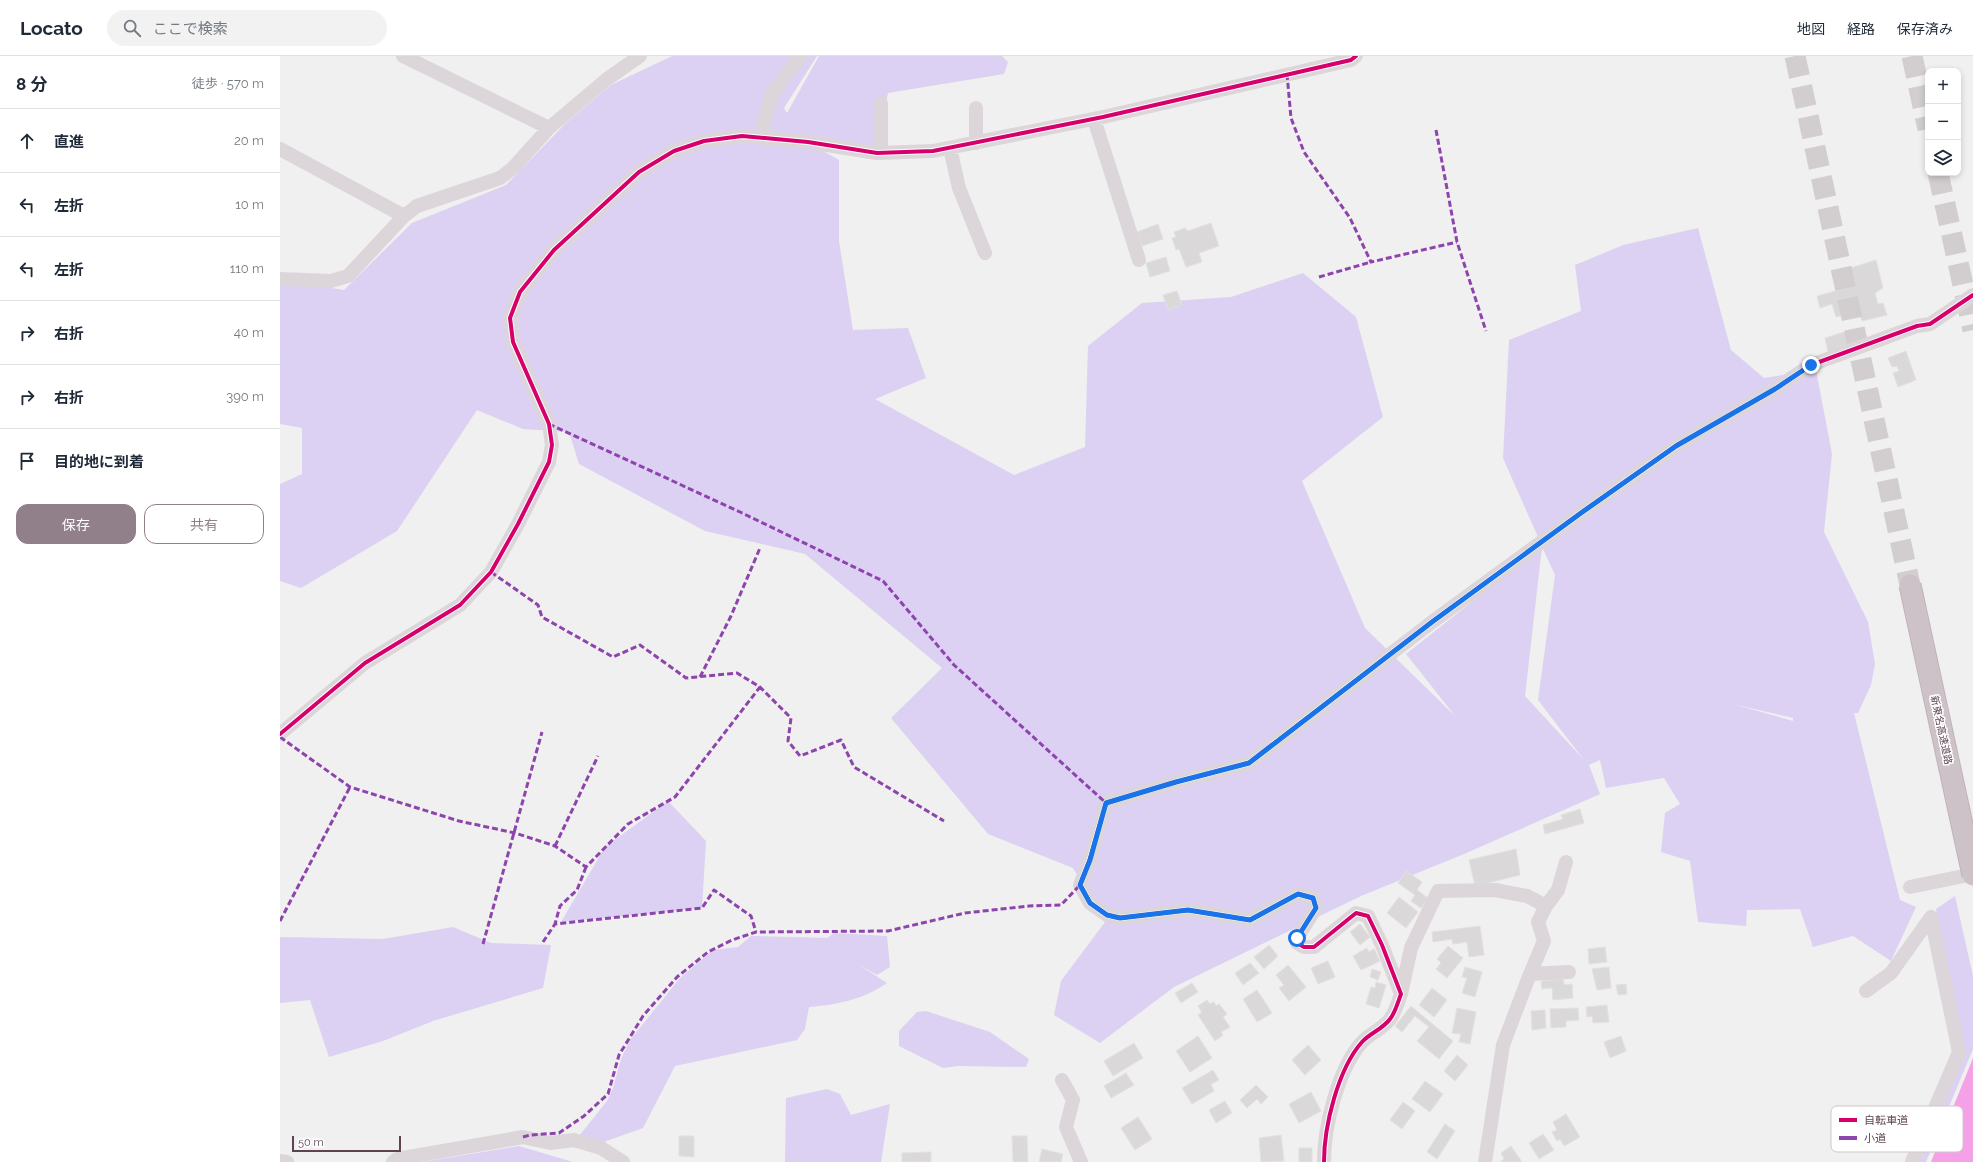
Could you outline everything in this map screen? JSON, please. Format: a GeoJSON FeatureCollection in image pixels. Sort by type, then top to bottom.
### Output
{"type":"FeatureCollection","features":[{"type":"Feature","properties":{"kind":"highway","name":"新東名高速道路"},"geometry":{"type":"LineString","coordinates":[[1910,585],[1973,874]]}},
{"type":"Feature","properties":{"kind":"street"},"geometry":{"type":"LineString","coordinates":[[403,56],[549,128]]}},
{"type":"Feature","properties":{"kind":"street"},"geometry":{"type":"LineString","coordinates":[[280,280],[331,281],[348,276],[404,216],[417,206],[500,178],[513,168],[549,128],[607,79],[640,56]]}},
{"type":"Feature","properties":{"kind":"street"},"geometry":{"type":"LineString","coordinates":[[760,138],[772,93],[801,56]]}},
{"type":"Feature","properties":{"kind":"street"},"geometry":{"type":"LineString","coordinates":[[280,734],[365,663],[460,605],[491,572],[518,524],[549,462],[552,445],[550,424],[513,342],[510,318],[520,292],[554,250],[639,172],[674,151],[704,141],[742,136],[881,152],[934,151],[1094,119],[1351,60],[1356,56]]}},
{"type":"Feature","properties":{"kind":"street"},"geometry":{"type":"LineString","coordinates":[[881,103],[881,152]]}},
{"type":"Feature","properties":{"kind":"street"},"geometry":{"type":"LineString","coordinates":[[976,108],[976,143]]}},
{"type":"Feature","properties":{"kind":"street"},"geometry":{"type":"LineString","coordinates":[[1094,119],[1139,260]]}},
{"type":"Feature","properties":{"kind":"street"},"geometry":{"type":"LineString","coordinates":[[950,148],[959,188],[985,253]]}},
{"type":"Feature","properties":{"kind":"street"},"geometry":{"type":"LineString","coordinates":[[280,149],[404,216]]}},
{"type":"Feature","properties":{"kind":"street"},"geometry":{"type":"LineString","coordinates":[[1401,994],[1382,945],[1368,916],[1356,913],[1314,947],[1304,947],[1297,943],[1297,938],[1316,908],[1313,898],[1298,894],[1250,920],[1188,910],[1120,918],[1107,915],[1090,903],[1080,885],[1090,860],[1106,803],[1176,782],[1249,763],[1432,622],[1575,517],[1676,446],[1775,389],[1811,365],[1917,326],[1930,324],[1973,295]]}},
{"type":"Feature","properties":{"kind":"street"},"geometry":{"type":"LineString","coordinates":[[1485,1162],[1503,1045],[1544,941],[1538,922],[1546,906],[1558,890],[1566,862]]}},
{"type":"Feature","properties":{"kind":"street"},"geometry":{"type":"LineString","coordinates":[[1910,887],[1973,874]]}},
{"type":"Feature","properties":{"kind":"street"},"geometry":{"type":"LineString","coordinates":[[1324,1162],[1324,1146],[1340,1079],[1349,1059],[1363,1041],[1390,1019],[1401,994],[1411,948],[1438,891],[1495,890],[1527,896],[1546,906]]}},
{"type":"Feature","properties":{"kind":"street"},"geometry":{"type":"LineString","coordinates":[[1866,991],[1891,973],[1931,917],[1959,1052],[1936,1106]]}},
{"type":"Feature","properties":{"kind":"street"},"geometry":{"type":"LineString","coordinates":[[1530,974],[1570,972]]}},
{"type":"Feature","properties":{"kind":"street"},"geometry":{"type":"LineString","coordinates":[[1062,1080],[1073,1100],[1066,1127],[1081,1162]]}},
{"type":"Feature","properties":{"kind":"street"},"geometry":{"type":"LineString","coordinates":[[394,1162],[397,1159],[523,1137],[550,1143],[574,1140],[600,1148],[624,1162]]}},
{"type":"Feature","properties":{"kind":"street"},"geometry":{"type":"LineString","coordinates":[[1912,1162],[1916,1152]]}},
{"type":"Feature","properties":{"kind":"street"},"geometry":{"type":"LineString","coordinates":[[280,1161],[287,1162]]}},
{"type":"Feature","properties":{"kind":"shaded area"},"geometry":{"type":"Polygon","coordinates":[[[672,56],[817,56],[784,108],[787,113],[819,56],[1002,56],[1008,62],[1004,74],[888,93],[877,146],[809,143],[839,160],[839,241],[853,330],[908,328],[926,378],[875,399],[1014,475],[1085,447],[1088,346],[1142,303],[1231,297],[1303,273],[1356,317],[1383,417],[1302,481],[1365,628],[1456,717],[1406,654],[1542,546],[1503,458],[1509,340],[1581,311],[1575,265],[1623,245],[1698,228],[1731,350],[1764,378],[1816,370],[1832,454],[1824,532],[1868,622],[1875,664],[1871,685],[1858,713],[1854,713],[1900,900],[1916,907],[1891,961],[1853,936],[1813,947],[1800,909],[1747,910],[1746,926],[1698,922],[1690,861],[1661,852],[1665,813],[1680,804],[1664,778],[1606,788],[1600,760],[1589,765],[1600,794],[1464,854],[1361,896],[1174,987],[1100,1043],[1054,1015],[1061,981],[1105,922],[1073,868],[988,834],[891,718],[942,668],[805,554],[705,531],[579,464],[569,432],[523,429],[477,410],[397,531],[301,588],[280,581],[280,484],[302,474],[302,428],[280,424],[280,280],[344,290],[412,223],[506,185],[565,124],[611,85],[672,56]],[[1542,547],[1525,696],[1584,760],[1538,700],[1555,575],[1542,547]],[[1733,704],[1793,721],[1793,718],[1733,704]]]}},
{"type":"Feature","properties":{"kind":"shaded area"},"geometry":{"type":"Polygon","coordinates":[[[668,801],[706,841],[702,908],[561,922],[605,847],[668,801]]]}},
{"type":"Feature","properties":{"kind":"shaded area"},"geometry":{"type":"Polygon","coordinates":[[[1955,896],[1973,976],[1973,1049],[1949,1106],[1940,1106],[1963,1052],[1936,909],[1955,896]]]}},
{"type":"Feature","properties":{"kind":"shaded area"},"geometry":{"type":"Polygon","coordinates":[[[453,927],[491,943],[551,945],[543,988],[433,1021],[383,1041],[329,1057],[310,1000],[280,1003],[280,937],[383,939],[453,927]]]}},
{"type":"Feature","properties":{"kind":"shaded area"},"geometry":{"type":"Polygon","coordinates":[[[834,933],[887,936],[890,967],[877,975],[859,965],[887,983],[869,994],[860,997],[831,1004],[809,1007],[805,1029],[797,1040],[675,1066],[643,1128],[601,1143],[579,1136],[607,1101],[613,1088],[621,1059],[630,1040],[680,978],[713,950],[738,947],[751,936],[827,938],[834,933]]]}},
{"type":"Feature","properties":{"kind":"shaded area"},"geometry":{"type":"Polygon","coordinates":[[[926,1011],[990,1032],[1029,1059],[1026,1067],[958,1066],[943,1068],[899,1046],[899,1031],[917,1012],[926,1011]]]}},
{"type":"Feature","properties":{"kind":"shaded area"},"geometry":{"type":"Polygon","coordinates":[[[1973,1058],[1973,1162],[1931,1162],[1935,1152],[1963,1152],[1963,1106],[1954,1106],[1973,1058]]]}},
{"type":"Feature","properties":{"kind":"shaded area"},"geometry":{"type":"Polygon","coordinates":[[[827,1089],[840,1094],[851,1115],[890,1104],[881,1162],[785,1162],[786,1098],[827,1089]]]}},
{"type":"Feature","properties":{"kind":"shaded area"},"geometry":{"type":"Polygon","coordinates":[[[519,1146],[573,1162],[422,1162],[519,1146]]]}},
{"type":"Feature","properties":{"kind":"shaded area"},"geometry":{"type":"Polygon","coordinates":[[[1920,1152],[1930,1152],[1926,1162],[1916,1162],[1920,1152]]]}},
{"type":"Feature","properties":{"kind":"building"},"geometry":{"type":"Polygon","coordinates":[[[1211,223],[1219,246],[1199,253],[1202,262],[1186,267],[1179,249],[1176,250],[1172,238],[1176,237],[1174,232],[1185,228],[1188,231],[1211,223]]]}},
{"type":"Feature","properties":{"kind":"building"},"geometry":{"type":"Polygon","coordinates":[[[1158,224],[1163,239],[1142,246],[1137,232],[1158,224]]]}},
{"type":"Feature","properties":{"kind":"building"},"geometry":{"type":"Polygon","coordinates":[[[1166,257],[1170,271],[1150,277],[1146,263],[1166,257]]]}},
{"type":"Feature","properties":{"kind":"building"},"geometry":{"type":"Polygon","coordinates":[[[1876,260],[1883,288],[1875,293],[1878,304],[1883,303],[1887,315],[1862,321],[1855,298],[1849,300],[1852,313],[1836,317],[1832,304],[1820,308],[1817,296],[1846,288],[1844,270],[1876,260]]]}},
{"type":"Feature","properties":{"kind":"building"},"geometry":{"type":"Polygon","coordinates":[[[1177,291],[1182,305],[1168,310],[1163,295],[1177,291]]]}},
{"type":"Feature","properties":{"kind":"building"},"geometry":{"type":"Polygon","coordinates":[[[1844,332],[1850,346],[1828,352],[1825,338],[1844,332]]]}},
{"type":"Feature","properties":{"kind":"building"},"geometry":{"type":"Polygon","coordinates":[[[1906,351],[1916,380],[1898,387],[1893,373],[1899,371],[1897,366],[1892,367],[1888,358],[1906,351]]]}},
{"type":"Feature","properties":{"kind":"building"},"geometry":{"type":"Polygon","coordinates":[[[1580,809],[1584,823],[1545,834],[1543,825],[1563,819],[1561,815],[1580,809]]]}},
{"type":"Feature","properties":{"kind":"building"},"geometry":{"type":"Polygon","coordinates":[[[1516,849],[1520,875],[1475,886],[1469,860],[1516,849]]]}},
{"type":"Feature","properties":{"kind":"building"},"geometry":{"type":"Polygon","coordinates":[[[1406,871],[1422,882],[1417,890],[1428,898],[1421,908],[1411,901],[1415,895],[1398,883],[1406,871]]]}},
{"type":"Feature","properties":{"kind":"building"},"geometry":{"type":"Polygon","coordinates":[[[1399,897],[1418,912],[1406,928],[1387,913],[1399,897]]]}},
{"type":"Feature","properties":{"kind":"building"},"geometry":{"type":"Polygon","coordinates":[[[1360,924],[1370,937],[1360,945],[1350,932],[1360,924]]]}},
{"type":"Feature","properties":{"kind":"building"},"geometry":{"type":"Polygon","coordinates":[[[1480,926],[1484,955],[1469,957],[1467,942],[1453,944],[1452,939],[1433,942],[1432,932],[1480,926]]]}},
{"type":"Feature","properties":{"kind":"building"},"geometry":{"type":"Polygon","coordinates":[[[1269,945],[1278,956],[1264,969],[1254,957],[1269,945]]]}},
{"type":"Feature","properties":{"kind":"building"},"geometry":{"type":"Polygon","coordinates":[[[1448,946],[1463,958],[1447,978],[1436,969],[1441,963],[1437,959],[1448,946]]]}},
{"type":"Feature","properties":{"kind":"building"},"geometry":{"type":"Polygon","coordinates":[[[1605,947],[1607,962],[1589,964],[1588,949],[1605,947]]]}},
{"type":"Feature","properties":{"kind":"building"},"geometry":{"type":"Polygon","coordinates":[[[1367,948],[1369,952],[1374,949],[1380,961],[1361,970],[1353,956],[1367,948]]]}},
{"type":"Feature","properties":{"kind":"building"},"geometry":{"type":"Polygon","coordinates":[[[1328,961],[1335,977],[1318,984],[1311,968],[1328,961]]]}},
{"type":"Feature","properties":{"kind":"building"},"geometry":{"type":"Polygon","coordinates":[[[1250,963],[1259,973],[1243,985],[1235,973],[1250,963]]]}},
{"type":"Feature","properties":{"kind":"building"},"geometry":{"type":"Polygon","coordinates":[[[1288,965],[1306,987],[1289,1001],[1279,988],[1284,985],[1276,975],[1288,965]]]}},
{"type":"Feature","properties":{"kind":"building"},"geometry":{"type":"Polygon","coordinates":[[[1465,967],[1482,972],[1475,997],[1462,993],[1467,978],[1462,977],[1465,967]]]}},
{"type":"Feature","properties":{"kind":"building"},"geometry":{"type":"Polygon","coordinates":[[[1609,967],[1611,988],[1597,990],[1592,969],[1609,967]]]}},
{"type":"Feature","properties":{"kind":"building"},"geometry":{"type":"Polygon","coordinates":[[[1372,969],[1381,972],[1378,980],[1370,977],[1372,969]]]}},
{"type":"Feature","properties":{"kind":"building"},"geometry":{"type":"Polygon","coordinates":[[[1563,979],[1564,985],[1572,984],[1573,998],[1553,1000],[1552,988],[1542,989],[1541,981],[1563,979]]]}},
{"type":"Feature","properties":{"kind":"building"},"geometry":{"type":"Polygon","coordinates":[[[1376,982],[1386,985],[1379,1008],[1366,1004],[1371,987],[1375,988],[1376,982]]]}},
{"type":"Feature","properties":{"kind":"building"},"geometry":{"type":"Polygon","coordinates":[[[1192,983],[1198,992],[1181,1003],[1175,993],[1192,983]]]}},
{"type":"Feature","properties":{"kind":"building"},"geometry":{"type":"Polygon","coordinates":[[[1626,984],[1627,994],[1618,995],[1616,985],[1626,984]]]}},
{"type":"Feature","properties":{"kind":"building"},"geometry":{"type":"Polygon","coordinates":[[[1432,988],[1447,1000],[1434,1017],[1419,1005],[1432,988]]]}},
{"type":"Feature","properties":{"kind":"building"},"geometry":{"type":"Polygon","coordinates":[[[1257,990],[1272,1013],[1257,1022],[1243,999],[1257,990]]]}},
{"type":"Feature","properties":{"kind":"building"},"geometry":{"type":"Polygon","coordinates":[[[1207,1000],[1210,1004],[1214,1002],[1216,1006],[1219,1004],[1227,1014],[1223,1017],[1230,1027],[1221,1032],[1223,1035],[1215,1041],[1198,1015],[1202,1012],[1198,1006],[1207,1000]]]}},
{"type":"Feature","properties":{"kind":"building"},"geometry":{"type":"Polygon","coordinates":[[[1607,1005],[1609,1022],[1593,1023],[1592,1016],[1587,1017],[1586,1007],[1607,1005]]]}},
{"type":"Feature","properties":{"kind":"building"},"geometry":{"type":"Polygon","coordinates":[[[1411,1006],[1453,1041],[1439,1059],[1417,1041],[1429,1027],[1415,1016],[1402,1032],[1395,1026],[1411,1006]]]}},
{"type":"Feature","properties":{"kind":"building"},"geometry":{"type":"Polygon","coordinates":[[[1457,1008],[1476,1012],[1470,1044],[1459,1042],[1461,1034],[1452,1033],[1457,1008]]]}},
{"type":"Feature","properties":{"kind":"building"},"geometry":{"type":"Polygon","coordinates":[[[1578,1008],[1579,1020],[1566,1021],[1566,1027],[1551,1028],[1550,1009],[1578,1008]]]}},
{"type":"Feature","properties":{"kind":"building"},"geometry":{"type":"Polygon","coordinates":[[[1545,1010],[1546,1028],[1532,1030],[1531,1011],[1545,1010]]]}},
{"type":"Feature","properties":{"kind":"building"},"geometry":{"type":"Polygon","coordinates":[[[1198,1036],[1212,1058],[1190,1072],[1176,1051],[1198,1036]]]}},
{"type":"Feature","properties":{"kind":"building"},"geometry":{"type":"Polygon","coordinates":[[[1621,1036],[1626,1051],[1610,1058],[1604,1042],[1621,1036]]]}},
{"type":"Feature","properties":{"kind":"building"},"geometry":{"type":"Polygon","coordinates":[[[1134,1043],[1143,1058],[1113,1076],[1104,1061],[1134,1043]]]}},
{"type":"Feature","properties":{"kind":"building"},"geometry":{"type":"Polygon","coordinates":[[[1308,1045],[1321,1060],[1305,1075],[1292,1060],[1308,1045]]]}},
{"type":"Feature","properties":{"kind":"building"},"geometry":{"type":"Polygon","coordinates":[[[1457,1055],[1468,1065],[1455,1081],[1444,1071],[1457,1055]]]}},
{"type":"Feature","properties":{"kind":"building"},"geometry":{"type":"Polygon","coordinates":[[[1213,1070],[1219,1080],[1211,1084],[1214,1091],[1192,1104],[1182,1088],[1213,1070]]]}},
{"type":"Feature","properties":{"kind":"building"},"geometry":{"type":"Polygon","coordinates":[[[1126,1073],[1134,1085],[1111,1098],[1104,1086],[1126,1073]]]}},
{"type":"Feature","properties":{"kind":"building"},"geometry":{"type":"Polygon","coordinates":[[[1425,1081],[1443,1094],[1430,1112],[1412,1099],[1425,1081]]]}},
{"type":"Feature","properties":{"kind":"building"},"geometry":{"type":"Polygon","coordinates":[[[1256,1085],[1268,1097],[1261,1104],[1257,1099],[1247,1108],[1240,1100],[1256,1085]]]}},
{"type":"Feature","properties":{"kind":"building"},"geometry":{"type":"Polygon","coordinates":[[[1311,1092],[1321,1111],[1299,1123],[1289,1104],[1311,1092]]]}},
{"type":"Feature","properties":{"kind":"building"},"geometry":{"type":"Polygon","coordinates":[[[1225,1101],[1232,1113],[1216,1123],[1209,1110],[1225,1101]]]}},
{"type":"Feature","properties":{"kind":"building"},"geometry":{"type":"Polygon","coordinates":[[[1403,1102],[1415,1111],[1402,1129],[1390,1120],[1403,1102]]]}},
{"type":"Feature","properties":{"kind":"building"},"geometry":{"type":"Polygon","coordinates":[[[1566,1114],[1580,1137],[1564,1146],[1560,1139],[1557,1141],[1552,1132],[1557,1130],[1553,1122],[1566,1114]]]}},
{"type":"Feature","properties":{"kind":"building"},"geometry":{"type":"Polygon","coordinates":[[[1138,1117],[1152,1139],[1135,1150],[1121,1128],[1138,1117]]]}},
{"type":"Feature","properties":{"kind":"building"},"geometry":{"type":"Polygon","coordinates":[[[1445,1124],[1455,1131],[1437,1159],[1427,1152],[1445,1124]]]}},
{"type":"Feature","properties":{"kind":"building"},"geometry":{"type":"Polygon","coordinates":[[[1543,1134],[1554,1150],[1539,1159],[1529,1143],[1543,1134]]]}},
{"type":"Feature","properties":{"kind":"building"},"geometry":{"type":"Polygon","coordinates":[[[1281,1135],[1284,1161],[1261,1162],[1259,1138],[1281,1135]]]}},
{"type":"Feature","properties":{"kind":"building"},"geometry":{"type":"Polygon","coordinates":[[[679,1136],[694,1136],[694,1157],[679,1156],[679,1136]]]}},
{"type":"Feature","properties":{"kind":"building"},"geometry":{"type":"Polygon","coordinates":[[[1012,1136],[1027,1136],[1028,1162],[1013,1162],[1012,1136]]]}},
{"type":"Feature","properties":{"kind":"building"},"geometry":{"type":"Polygon","coordinates":[[[1511,1146],[1522,1162],[1500,1162],[1504,1159],[1501,1153],[1511,1146]]]}},
{"type":"Feature","properties":{"kind":"building"},"geometry":{"type":"Polygon","coordinates":[[[1299,1148],[1312,1148],[1312,1162],[1299,1162],[1299,1148]]]}},
{"type":"Feature","properties":{"kind":"building"},"geometry":{"type":"Polygon","coordinates":[[[1042,1149],[1063,1154],[1061,1162],[1039,1162],[1042,1149]]]}},
{"type":"Feature","properties":{"kind":"building"},"geometry":{"type":"Polygon","coordinates":[[[931,1152],[931,1162],[902,1162],[902,1153],[931,1152]]]}},
{"type":"Feature","properties":{"kind":"tunnel"},"geometry":{"type":"LineString","coordinates":[[1795,56],[1910,585]]}},
{"type":"Feature","properties":{"kind":"tunnel"},"geometry":{"type":"LineString","coordinates":[[1912,56],[1925,115]]}},
{"type":"Feature","properties":{"kind":"tunnel"},"geometry":{"type":"LineString","coordinates":[[1939,176],[1973,330]]}},
{"type":"Feature","properties":{"kind":"marked path"},"geometry":{"type":"LineString","coordinates":[[1287,74],[1291,118],[1304,152],[1350,218],[1371,262],[1457,242]]}},
{"type":"Feature","properties":{"kind":"marked path"},"geometry":{"type":"LineString","coordinates":[[1436,130],[1457,242],[1486,331]]}},
{"type":"Feature","properties":{"kind":"marked path"},"geometry":{"type":"LineString","coordinates":[[1319,277],[1371,262]]}},
{"type":"Feature","properties":{"kind":"marked path"},"geometry":{"type":"LineString","coordinates":[[549,424],[740,512],[883,581],[954,665],[1106,803]]}},
{"type":"Feature","properties":{"kind":"marked path"},"geometry":{"type":"LineString","coordinates":[[700,677],[731,616],[760,548]]}},
{"type":"Feature","properties":{"kind":"marked path"},"geometry":{"type":"LineString","coordinates":[[491,572],[538,605],[542,617],[613,657],[640,645],[686,678],[737,673],[760,687],[791,718],[788,741],[800,756],[841,740],[854,767],[944,821]]}},
{"type":"Feature","properties":{"kind":"marked path"},"geometry":{"type":"LineString","coordinates":[[280,737],[350,787],[459,821],[515,833],[555,846],[586,867],[628,824],[675,797],[760,687]]}},
{"type":"Feature","properties":{"kind":"marked path"},"geometry":{"type":"LineString","coordinates":[[483,944],[542,732]]}},
{"type":"Feature","properties":{"kind":"marked path"},"geometry":{"type":"LineString","coordinates":[[555,846],[598,756]]}},
{"type":"Feature","properties":{"kind":"marked path"},"geometry":{"type":"LineString","coordinates":[[280,921],[350,787]]}},
{"type":"Feature","properties":{"kind":"marked path"},"geometry":{"type":"LineString","coordinates":[[586,867],[577,890],[560,906],[555,924],[702,908],[714,890],[751,916],[756,932]]}},
{"type":"Feature","properties":{"kind":"marked path"},"geometry":{"type":"LineString","coordinates":[[523,1137],[530,1135],[559,1133],[584,1116],[608,1094],[619,1055],[643,1016],[677,977],[708,952],[732,940],[756,932],[888,931],[965,913],[1029,906],[1061,905],[1080,885]]}},
{"type":"Feature","properties":{"kind":"marked path"},"geometry":{"type":"LineString","coordinates":[[543,942],[555,924]]}},
{"type":"Feature","properties":{"kind":"cycle path"},"geometry":{"type":"LineString","coordinates":[[280,734],[365,663],[460,605],[491,572],[518,524],[549,462],[552,445],[549,424],[513,342],[510,318],[520,292],[554,250],[639,172],[674,151],[704,141],[742,136],[808,142],[877,153],[933,151],[1103,117],[1351,60],[1356,56]]}},
{"type":"Feature","properties":{"kind":"cycle path"},"geometry":{"type":"LineString","coordinates":[[1324,1162],[1330,1115],[1339,1082],[1353,1053],[1362,1042],[1384,1026],[1392,1017],[1401,994],[1382,945],[1368,916],[1356,913],[1314,947],[1304,947],[1297,943],[1297,938],[1316,908],[1313,898],[1298,894],[1250,920],[1188,910],[1120,918],[1107,915],[1090,903],[1080,885],[1090,859],[1106,803],[1176,782],[1249,763],[1432,622],[1581,513],[1676,446],[1775,389],[1811,365],[1917,326],[1930,324],[1973,295]]}},
{"type":"Feature","properties":{"kind":"route"},"geometry":{"type":"LineString","coordinates":[[1297,938],[1316,908],[1313,898],[1298,894],[1250,920],[1188,910],[1120,918],[1107,915],[1090,903],[1080,885],[1090,860],[1106,803],[1176,782],[1249,763],[1432,622],[1581,513],[1676,446],[1732,415],[1811,365]]}}]}
